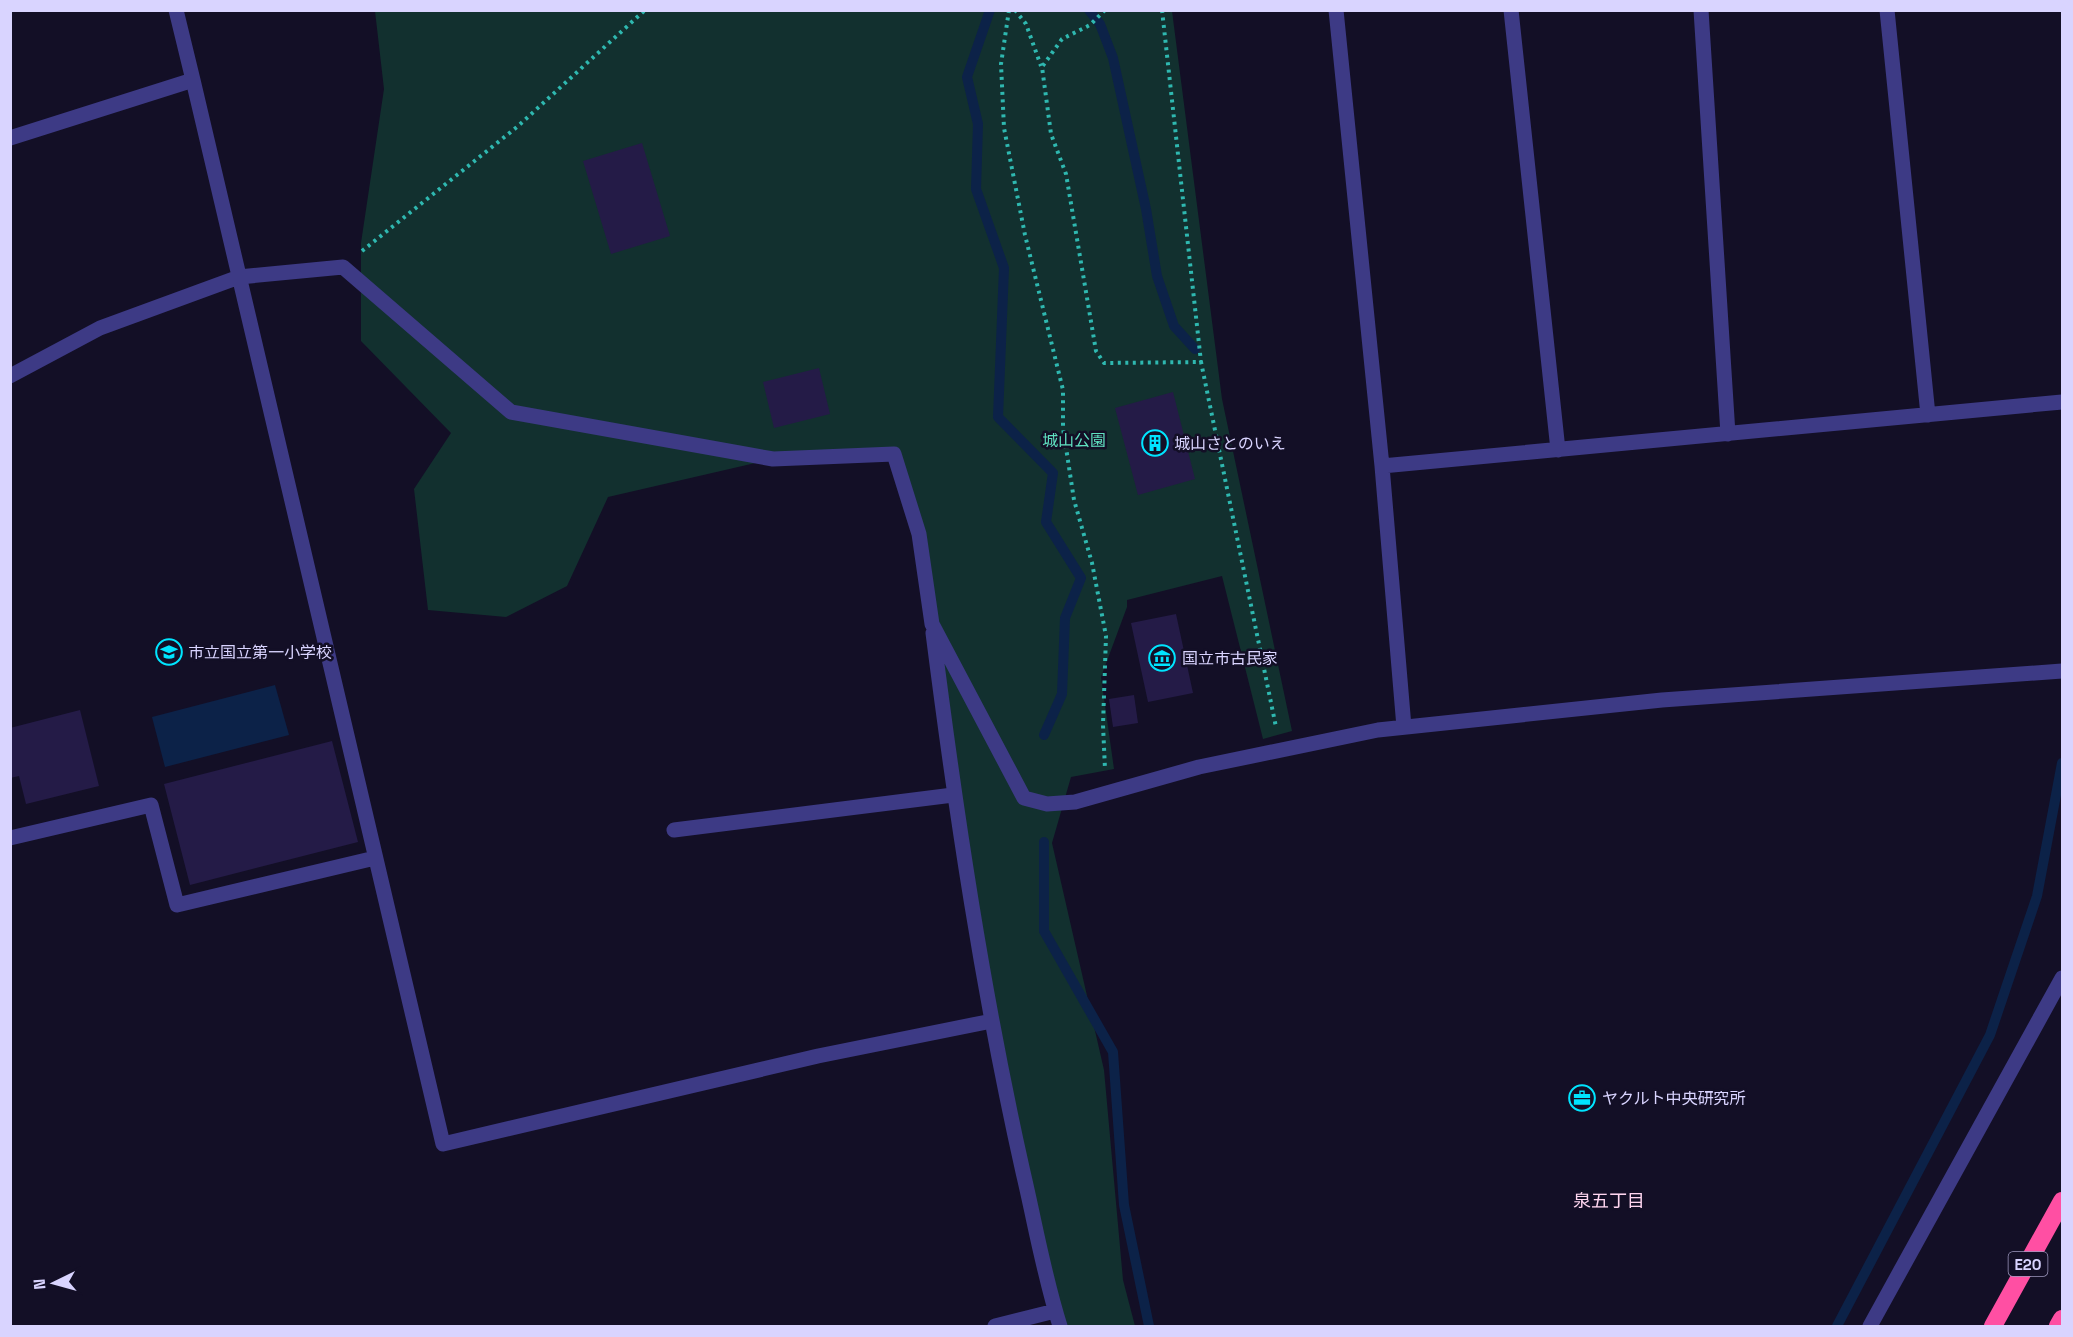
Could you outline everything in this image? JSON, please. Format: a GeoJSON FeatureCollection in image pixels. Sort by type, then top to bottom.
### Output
{"type":"FeatureCollection","features":[{"type":"Feature","properties":{"kind":"highway","name":"E20"},"geometry":{"type":"LineString","coordinates":[[1993,1326],[2062,1201]]}},
{"type":"Feature","properties":{"kind":"highway"},"geometry":{"type":"LineString","coordinates":[[2058,1326],[2062,1319]]}},
{"type":"Feature","properties":{"kind":"street"},"geometry":{"type":"LineString","coordinates":[[176,10],[443,1144],[818,1056],[992,1021]]}},
{"type":"Feature","properties":{"kind":"street"},"geometry":{"type":"LineString","coordinates":[[1336,10],[1382,466],[1404,727]]}},
{"type":"Feature","properties":{"kind":"street"},"geometry":{"type":"LineString","coordinates":[[1511,10],[1558,450]]}},
{"type":"Feature","properties":{"kind":"street"},"geometry":{"type":"LineString","coordinates":[[1701,10],[1728,434]]}},
{"type":"Feature","properties":{"kind":"street"},"geometry":{"type":"LineString","coordinates":[[1887,10],[1928,415]]}},
{"type":"Feature","properties":{"kind":"street"},"geometry":{"type":"LineString","coordinates":[[10,138],[193,80]]}},
{"type":"Feature","properties":{"kind":"street"},"geometry":{"type":"LineString","coordinates":[[10,376],[100,328],[239,276],[343,267],[511,412],[773,459],[894,454],[919,534],[953,795],[992,1021],[1009,1108],[1060,1326]]}},
{"type":"Feature","properties":{"kind":"street"},"geometry":{"type":"LineString","coordinates":[[1382,466],[2062,402]]}},
{"type":"Feature","properties":{"kind":"street"},"geometry":{"type":"LineString","coordinates":[[932,624],[1024,798],[1047,804],[1075,802],[1199,768],[1378,730],[1662,700],[2062,671]]}},
{"type":"Feature","properties":{"kind":"street"},"geometry":{"type":"LineString","coordinates":[[674,830],[953,795]]}},
{"type":"Feature","properties":{"kind":"street"},"geometry":{"type":"LineString","coordinates":[[10,838],[151,805],[177,905],[375,858]]}},
{"type":"Feature","properties":{"kind":"street"},"geometry":{"type":"LineString","coordinates":[[1870,1326],[2062,978]]}},
{"type":"Feature","properties":{"kind":"street"},"geometry":{"type":"LineString","coordinates":[[995,1326],[1055,1311]]}},
{"type":"Feature","properties":{"kind":"path"},"geometry":{"type":"LineString","coordinates":[[343,267],[517,127],[645,10]]}},
{"type":"Feature","properties":{"kind":"path"},"geometry":{"type":"LineString","coordinates":[[1009,10],[1000,64],[1004,128],[1025,235],[1063,390],[1063,428],[1074,500],[1092,563],[1106,636],[1103,725],[1108,794]]}},
{"type":"Feature","properties":{"kind":"path"},"geometry":{"type":"LineString","coordinates":[[1015,10],[1026,24],[1042,67],[1052,134],[1066,174],[1096,351],[1104,363],[1201,362]]}},
{"type":"Feature","properties":{"kind":"path"},"geometry":{"type":"LineString","coordinates":[[1162,10],[1201,362],[1281,751]]}},
{"type":"Feature","properties":{"kind":"path"},"geometry":{"type":"LineString","coordinates":[[1042,67],[1062,39],[1090,25],[1103,12]]}},
{"type":"Feature","properties":{"kind":"green space","name":"城山公園"},"geometry":{"type":"Polygon","coordinates":[[[375,11],[1172,11],[1222,399],[1292,731],[1263,739],[1222,576],[1127,600],[1127,607],[1101,677],[1114,769],[1071,777],[1052,843],[1104,1070],[1123,1280],[1135,1326],[1059,1326],[1009,1108],[932,624],[894,454],[773,459],[608,497],[567,586],[506,617],[428,610],[414,489],[451,433],[361,341],[361,243],[384,89],[375,11]]]}},
{"type":"Feature","properties":{"kind":"water"},"geometry":{"type":"Polygon","coordinates":[[[275,685],[289,735],[165,767],[152,717],[275,685]]]}},
{"type":"Feature","properties":{"kind":"building"},"geometry":{"type":"Polygon","coordinates":[[[642,143],[670,236],[611,254],[583,161],[642,143]]]}},
{"type":"Feature","properties":{"kind":"building"},"geometry":{"type":"Polygon","coordinates":[[[819,368],[830,414],[774,428],[763,382],[819,368]]]}},
{"type":"Feature","properties":{"kind":"building","name":"城山さとのいえ"},"geometry":{"type":"Polygon","coordinates":[[[1173,392],[1195,479],[1138,495],[1115,408],[1173,392]]]}},
{"type":"Feature","properties":{"kind":"building","name":"国立市古民家"},"geometry":{"type":"Polygon","coordinates":[[[1176,614],[1193,693],[1148,702],[1131,623],[1176,614]]]}},
{"type":"Feature","properties":{"kind":"building"},"geometry":{"type":"Polygon","coordinates":[[[1134,695],[1138,723],[1113,727],[1109,699],[1134,695]]]}},
{"type":"Feature","properties":{"kind":"building"},"geometry":{"type":"Polygon","coordinates":[[[80,710],[99,786],[26,804],[19,776],[10,778],[10,728],[80,710]]]}},
{"type":"Feature","properties":{"kind":"building"},"geometry":{"type":"Polygon","coordinates":[[[332,741],[358,842],[190,885],[164,784],[332,741]]]}},
{"type":"Feature","properties":{"kind":"waterway"},"geometry":{"type":"LineString","coordinates":[[990,10],[967,77],[978,124],[976,189],[1004,268],[998,417],[1053,473],[1046,522],[1081,578],[1065,618],[1062,694],[1044,735]]}},
{"type":"Feature","properties":{"kind":"waterway"},"geometry":{"type":"LineString","coordinates":[[1089,10],[1100,24],[1113,58],[1146,209],[1157,276],[1174,326],[1195,349]]}},
{"type":"Feature","properties":{"kind":"waterway"},"geometry":{"type":"LineString","coordinates":[[1837,1326],[1990,1035],[2037,896],[2062,763]]}},
{"type":"Feature","properties":{"kind":"waterway"},"geometry":{"type":"LineString","coordinates":[[1044,842],[1044,931],[1113,1052],[1124,1205],[1149,1326]]}},
{"type":"Feature","properties":{"kind":"place","name":"城山さとのいえ"},"geometry":{"type":"Point","coordinates":[1155,443]}},
{"type":"Feature","properties":{"kind":"place","name":"市立国立第一小学校"},"geometry":{"type":"Point","coordinates":[169,652]}},
{"type":"Feature","properties":{"kind":"place","name":"国立市古民家"},"geometry":{"type":"Point","coordinates":[1162,658]}},
{"type":"Feature","properties":{"kind":"place","name":"ヤクルト中央研究所"},"geometry":{"type":"Point","coordinates":[1582,1098]}},
{"type":"Feature","properties":{"kind":"district","name":"泉五丁目"},"geometry":{"type":"Point","coordinates":[1609,1200]}}]}
